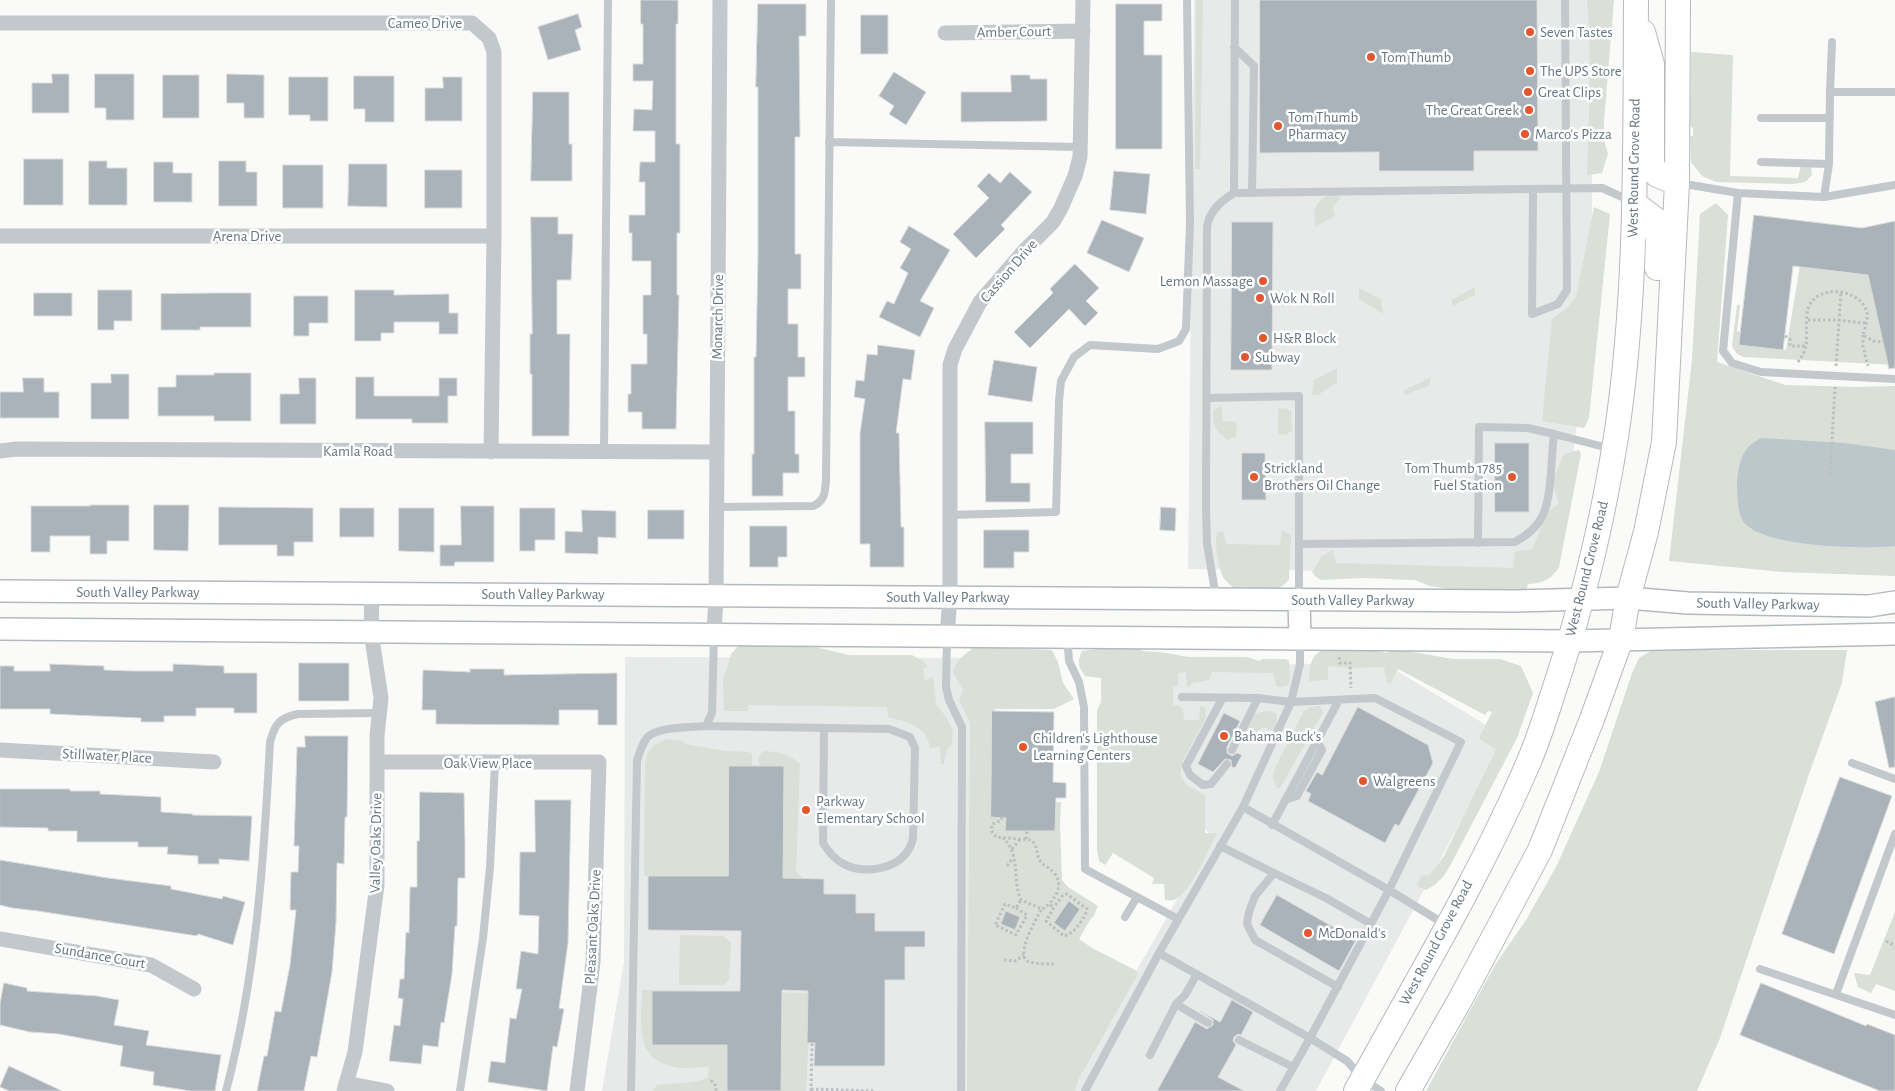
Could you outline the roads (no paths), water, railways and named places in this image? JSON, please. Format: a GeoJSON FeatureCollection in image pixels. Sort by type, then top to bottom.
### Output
{"type":"FeatureCollection","features":[{"type":"Feature","properties":{"kind":"main road"},"geometry":{"type":"LineString","coordinates":[[1408,1091],[1460,1000],[1540,850],[1592,719],[1621,639],[1628,598],[1646,532],[1664,442],[1677,183],[1678,0]]}},
{"type":"Feature","properties":{"kind":"main road"},"geometry":{"type":"LineString","coordinates":[[1636,4],[1652,64],[1652,163],[1657,175],[1677,183]]}},
{"type":"Feature","properties":{"kind":"main road","name":"West Round Grove Road"},"geometry":{"type":"LineString","coordinates":[[1366,1087],[1502,819],[1531,757],[1583,599],[1614,449],[1628,331],[1634,203],[1636,4]]}},
{"type":"Feature","properties":{"kind":"main road"},"geometry":{"type":"LineString","coordinates":[[1634,203],[1655,219],[1658,241],[1653,341],[1668,364]]}},
{"type":"Feature","properties":{"kind":"main road","name":"South Valley Parkway"},"geometry":{"type":"LineString","coordinates":[[0,591],[1540,601],[1628,598],[1688,603],[1781,606],[1870,606],[1895,602]]}},
{"type":"Feature","properties":{"kind":"main road"},"geometry":{"type":"LineString","coordinates":[[1299,599],[1300,639]]}},
{"type":"Feature","properties":{"kind":"main road","name":"South Valley Parkway"},"geometry":{"type":"LineString","coordinates":[[0,629],[1570,641],[1895,634]]}},
{"type":"Feature","properties":{"kind":"street","name":"Monarch Drive"},"geometry":{"type":"LineString","coordinates":[[714,634],[716,596],[720,0]]}},
{"type":"Feature","properties":{"kind":"street","name":"Cassion Drive"},"geometry":{"type":"LineString","coordinates":[[947,636],[950,597],[950,365],[955,349],[980,302],[1025,250],[1053,222],[1075,176],[1080,157],[1083,0]]}},
{"type":"Feature","properties":{"kind":"street","name":"Cameo Drive"},"geometry":{"type":"LineString","coordinates":[[0,24],[472,24],[489,38],[494,52],[491,452]]}},
{"type":"Feature","properties":{"kind":"street","name":"Amber Court"},"geometry":{"type":"LineString","coordinates":[[946,33],[1083,30]]}},
{"type":"Feature","properties":{"kind":"street","name":"Arena Drive"},"geometry":{"type":"LineString","coordinates":[[0,236],[494,236]]}},
{"type":"Feature","properties":{"kind":"street","name":"Kamla Road"},"geometry":{"type":"LineString","coordinates":[[0,451],[26,449],[716,452]]}},
{"type":"Feature","properties":{"kind":"street","name":"Valley Oaks Drive"},"geometry":{"type":"LineString","coordinates":[[345,1087],[355,1052],[377,885],[377,762],[381,698],[371,632],[372,593]]}},
{"type":"Feature","properties":{"kind":"street","name":"Stillwater Place"},"geometry":{"type":"LineString","coordinates":[[0,750],[214,762]]}},
{"type":"Feature","properties":{"kind":"street","name":"Oak View Place"},"geometry":{"type":"LineString","coordinates":[[377,762],[599,762]]}},
{"type":"Feature","properties":{"kind":"street","name":"Pleasant Oaks Drive"},"geometry":{"type":"LineString","coordinates":[[577,1091],[593,962],[599,762]]}},
{"type":"Feature","properties":{"kind":"street","name":"Sundance Court"},"geometry":{"type":"LineString","coordinates":[[0,939],[151,965],[194,989]]}},
{"type":"Feature","properties":{"kind":"street"},"geometry":{"type":"LineString","coordinates":[[345,1087],[387,1091]]}},
{"type":"Feature","properties":{"kind":"lane"},"geometry":{"type":"LineString","coordinates":[[604,452],[608,0]]}},
{"type":"Feature","properties":{"kind":"lane"},"geometry":{"type":"LineString","coordinates":[[716,507],[813,506],[820,503],[824,496],[826,480],[831,0]]}},
{"type":"Feature","properties":{"kind":"lane"},"geometry":{"type":"LineString","coordinates":[[950,515],[1056,512],[1061,381],[1074,357],[1090,345],[1158,350],[1179,341],[1186,329],[1190,223],[1187,0]]}},
{"type":"Feature","properties":{"kind":"lane"},"geometry":{"type":"LineString","coordinates":[[1234,193],[1235,0]]}},
{"type":"Feature","properties":{"kind":"lane"},"geometry":{"type":"LineString","coordinates":[[1533,189],[1532,314],[1558,304],[1567,290],[1565,0]]}},
{"type":"Feature","properties":{"kind":"lane"},"geometry":{"type":"LineString","coordinates":[[1824,197],[1829,164],[1832,42]]}},
{"type":"Feature","properties":{"kind":"lane"},"geometry":{"type":"LineString","coordinates":[[1234,47],[1254,66],[1252,193]]}},
{"type":"Feature","properties":{"kind":"lane"},"geometry":{"type":"LineString","coordinates":[[1830,92],[1895,92]]}},
{"type":"Feature","properties":{"kind":"lane"},"geometry":{"type":"LineString","coordinates":[[1761,118],[1830,118]]}},
{"type":"Feature","properties":{"kind":"lane"},"geometry":{"type":"LineString","coordinates":[[829,142],[1080,147]]}},
{"type":"Feature","properties":{"kind":"lane"},"geometry":{"type":"LineString","coordinates":[[1761,162],[1829,164]]}},
{"type":"Feature","properties":{"kind":"lane"},"geometry":{"type":"LineString","coordinates":[[1677,183],[1738,193],[1824,197],[1895,186]]}},
{"type":"Feature","properties":{"kind":"lane"},"geometry":{"type":"LineString","coordinates":[[1216,599],[1207,544],[1207,220],[1210,213],[1222,200],[1234,193],[1602,188],[1634,203]]}},
{"type":"Feature","properties":{"kind":"lane"},"geometry":{"type":"LineString","coordinates":[[1738,193],[1723,351],[1732,363],[1761,372],[1895,379]]}},
{"type":"Feature","properties":{"kind":"lane"},"geometry":{"type":"LineString","coordinates":[[1206,398],[1299,396],[1299,599]]}},
{"type":"Feature","properties":{"kind":"lane"},"geometry":{"type":"LineString","coordinates":[[1478,543],[1479,427],[1528,428],[1614,449]]}},
{"type":"Feature","properties":{"kind":"lane"},"geometry":{"type":"LineString","coordinates":[[1299,544],[1515,542],[1525,537],[1542,516],[1547,502],[1554,434]]}},
{"type":"Feature","properties":{"kind":"lane"},"geometry":{"type":"LineString","coordinates":[[706,726],[712,713],[714,634]]}},
{"type":"Feature","properties":{"kind":"lane"},"geometry":{"type":"LineString","coordinates":[[947,636],[946,687],[949,700],[962,727],[961,1091]]}},
{"type":"Feature","properties":{"kind":"lane"},"geometry":{"type":"LineString","coordinates":[[1058,638],[1068,648],[1068,661],[1078,682],[1084,707],[1085,869],[1178,919]]}},
{"type":"Feature","properties":{"kind":"lane"},"geometry":{"type":"LineString","coordinates":[[1085,1091],[1159,953],[1243,807],[1291,702],[1300,664],[1300,639]]}},
{"type":"Feature","properties":{"kind":"lane"},"geometry":{"type":"LineString","coordinates":[[1182,697],[1258,698],[1291,702],[1375,698],[1461,742],[1389,890],[1280,1091]]}},
{"type":"Feature","properties":{"kind":"lane"},"geometry":{"type":"LineString","coordinates":[[1232,750],[1258,698]]}},
{"type":"Feature","properties":{"kind":"lane"},"geometry":{"type":"LineString","coordinates":[[1222,699],[1186,766],[1190,775],[1204,785],[1211,784],[1227,764]]}},
{"type":"Feature","properties":{"kind":"lane"},"geometry":{"type":"LineString","coordinates":[[1272,825],[1339,700]]}},
{"type":"Feature","properties":{"kind":"lane"},"geometry":{"type":"LineString","coordinates":[[226,1091],[239,1041],[260,902],[270,742],[275,726],[286,716],[298,714],[379,713]]}},
{"type":"Feature","properties":{"kind":"lane"},"geometry":{"type":"LineString","coordinates":[[631,1091],[638,760],[642,746],[649,736],[661,731],[706,726],[889,729],[910,736],[915,748],[913,838],[909,850],[899,860],[886,867],[870,869],[842,864],[830,854],[823,843],[824,728]]}},
{"type":"Feature","properties":{"kind":"lane"},"geometry":{"type":"LineString","coordinates":[[460,1091],[483,938],[490,867],[495,763]]}},
{"type":"Feature","properties":{"kind":"lane"},"geometry":{"type":"LineString","coordinates":[[1852,763],[1895,779]]}},
{"type":"Feature","properties":{"kind":"lane"},"geometry":{"type":"LineString","coordinates":[[1243,807],[1389,890],[1447,926]]}},
{"type":"Feature","properties":{"kind":"lane"},"geometry":{"type":"LineString","coordinates":[[1836,994],[1891,856],[1895,834]]}},
{"type":"Feature","properties":{"kind":"lane"},"geometry":{"type":"LineString","coordinates":[[1220,846],[1326,898],[1371,924]]}},
{"type":"Feature","properties":{"kind":"lane"},"geometry":{"type":"LineString","coordinates":[[1274,873],[1255,896],[1246,924],[1255,940],[1338,987]]}},
{"type":"Feature","properties":{"kind":"lane"},"geometry":{"type":"LineString","coordinates":[[1126,917],[1136,897]]}},
{"type":"Feature","properties":{"kind":"lane"},"geometry":{"type":"LineString","coordinates":[[1159,953],[1310,1038],[1347,1061],[1366,1087]]}},
{"type":"Feature","properties":{"kind":"lane"},"geometry":{"type":"LineString","coordinates":[[1760,969],[1895,1015]]}},
{"type":"Feature","properties":{"kind":"lane"},"geometry":{"type":"LineString","coordinates":[[1150,1056],[1176,1004],[1185,995],[1197,974]]}},
{"type":"Feature","properties":{"kind":"lane"},"geometry":{"type":"LineString","coordinates":[[1176,1004],[1208,1023]]}},
{"type":"Feature","properties":{"kind":"lane"},"geometry":{"type":"LineString","coordinates":[[1239,1040],[1293,1067]]}},
{"type":"Feature","properties":{"kind":"place","name":"Seven Tastes"},"geometry":{"type":"Point","coordinates":[1530,32]}},
{"type":"Feature","properties":{"kind":"place","name":"Tom Thumb"},"geometry":{"type":"Point","coordinates":[1371,57]}},
{"type":"Feature","properties":{"kind":"place","name":"The UPS Store"},"geometry":{"type":"Point","coordinates":[1530,71]}},
{"type":"Feature","properties":{"kind":"place","name":"Great Clips"},"geometry":{"type":"Point","coordinates":[1528,92]}},
{"type":"Feature","properties":{"kind":"place","name":"The Great Greek"},"geometry":{"type":"Point","coordinates":[1529,110]}},
{"type":"Feature","properties":{"kind":"place","name":"Tom Thumb Pharmacy"},"geometry":{"type":"Point","coordinates":[1278,126]}},
{"type":"Feature","properties":{"kind":"place","name":"Marco's Pizza"},"geometry":{"type":"Point","coordinates":[1525,134]}},
{"type":"Feature","properties":{"kind":"place","name":"Lemon Massage"},"geometry":{"type":"Point","coordinates":[1263,281]}},
{"type":"Feature","properties":{"kind":"place","name":"Wok N Roll"},"geometry":{"type":"Point","coordinates":[1260,298]}},
{"type":"Feature","properties":{"kind":"place","name":"H&R Block"},"geometry":{"type":"Point","coordinates":[1263,338]}},
{"type":"Feature","properties":{"kind":"place","name":"Subway"},"geometry":{"type":"Point","coordinates":[1245,357]}},
{"type":"Feature","properties":{"kind":"place","name":"Strickland Brothers Oil Change"},"geometry":{"type":"Point","coordinates":[1254,477]}},
{"type":"Feature","properties":{"kind":"place","name":"Tom Thumb 1785 Fuel Station"},"geometry":{"type":"Point","coordinates":[1512,477]}},
{"type":"Feature","properties":{"kind":"place","name":"Bahama Buck's"},"geometry":{"type":"Point","coordinates":[1224,736]}},
{"type":"Feature","properties":{"kind":"place","name":"Children's Lighthouse Learning Centers"},"geometry":{"type":"Point","coordinates":[1023,747]}},
{"type":"Feature","properties":{"kind":"place","name":"Walgreens"},"geometry":{"type":"Point","coordinates":[1363,781]}},
{"type":"Feature","properties":{"kind":"place","name":"Parkway Elementary School"},"geometry":{"type":"Point","coordinates":[806,810]}},
{"type":"Feature","properties":{"kind":"place","name":"McDonald's"},"geometry":{"type":"Point","coordinates":[1308,933]}}]}
